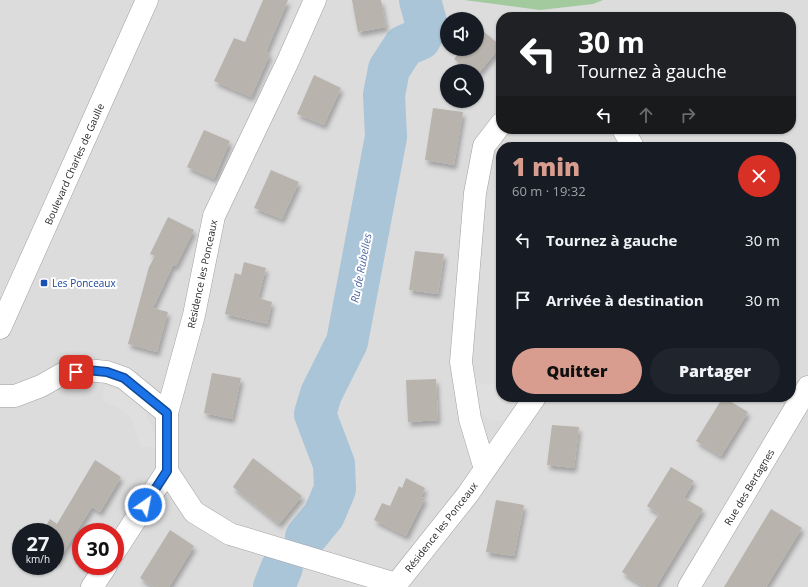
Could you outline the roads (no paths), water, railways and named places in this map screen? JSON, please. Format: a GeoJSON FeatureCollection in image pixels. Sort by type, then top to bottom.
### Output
{"type":"FeatureCollection","features":[{"type":"Feature","properties":{"kind":"street","name":"Boulevard Charles de Gaulle"},"geometry":{"type":"LineString","coordinates":[[0,328],[148,0]]}},
{"type":"Feature","properties":{"kind":"street","name":"Résidence les Ponceaux"},"geometry":{"type":"LineString","coordinates":[[315,0],[288,61],[214,216],[194,316],[167,413],[167,471],[194,512],[230,534],[395,585],[468,494],[532,402]]}},
{"type":"Feature","properties":{"kind":"street"},"geometry":{"type":"LineString","coordinates":[[485,469],[470,420],[462,362],[475,193],[484,146],[496,130]]}},
{"type":"Feature","properties":{"kind":"street"},"geometry":{"type":"LineString","coordinates":[[0,396],[15,396],[41,386],[64,373],[87,370],[107,372],[124,378],[167,413]]}},
{"type":"Feature","properties":{"kind":"street","name":"Rue des Bertagnes"},"geometry":{"type":"LineString","coordinates":[[689,587],[808,387]]}},
{"type":"Feature","properties":{"kind":"street"},"geometry":{"type":"LineString","coordinates":[[124,537],[167,471]]}},
{"type":"Feature","properties":{"kind":"street"},"geometry":{"type":"LineString","coordinates":[[92,587],[100,575]]}},
{"type":"Feature","properties":{"kind":"waterway","name":"Ru de Rubelles"},"geometry":{"type":"LineString","coordinates":[[306,537],[324,515],[335,489],[334,464],[315,414],[321,394],[347,342],[386,137],[384,95],[389,69],[404,46],[420,39],[427,26],[420,0]]}},
{"type":"Feature","properties":{"kind":"waterway","name":"Ru de Rubelles"},"geometry":{"type":"LineString","coordinates":[[274,587],[282,567]]}},
{"type":"Feature","properties":{"kind":"place","name":"Les Ponceaux"},"geometry":{"type":"Point","coordinates":[44,283]}}]}
